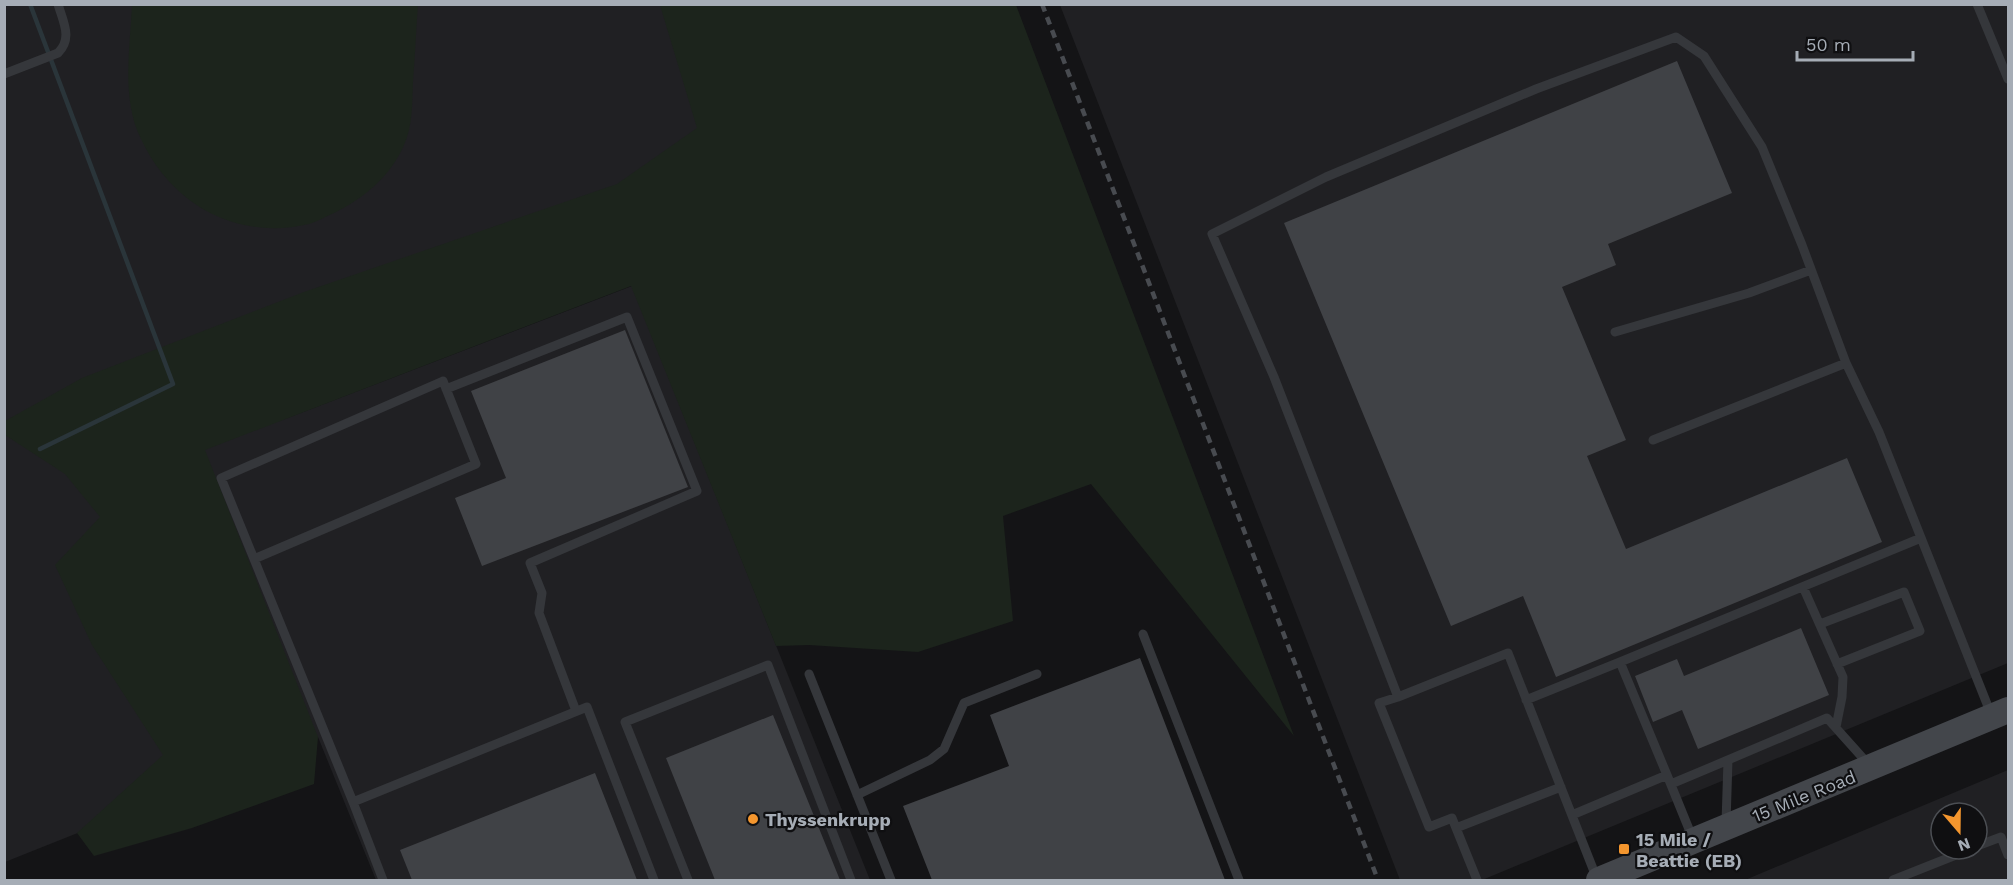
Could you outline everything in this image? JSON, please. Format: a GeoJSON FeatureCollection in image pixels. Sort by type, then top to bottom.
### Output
{"type":"FeatureCollection","features":[{"type":"Feature","properties":{"kind":"main road","name":"15 Mile Road"},"geometry":{"type":"LineString","coordinates":[[1598,880],[2000,713]]}},
{"type":"Feature","properties":{"kind":"lane"},"geometry":{"type":"LineString","coordinates":[[4,74],[58,53],[66,43],[67,36],[58,4]]}},
{"type":"Feature","properties":{"kind":"lane"},"geometry":{"type":"LineString","coordinates":[[1977,4],[2008,79]]}},
{"type":"Feature","properties":{"kind":"lane"},"geometry":{"type":"LineString","coordinates":[[1398,697],[1274,377],[1212,234],[1326,177],[1536,89],[1676,37],[1704,56],[1762,147],[1846,363],[1879,432],[1921,538],[2000,713]]}},
{"type":"Feature","properties":{"kind":"lane"},"geometry":{"type":"LineString","coordinates":[[1615,332],[1749,293],[1811,270]]}},
{"type":"Feature","properties":{"kind":"lane"},"geometry":{"type":"LineString","coordinates":[[446,389],[627,317],[697,491],[530,563],[542,593],[539,613],[576,711]]}},
{"type":"Feature","properties":{"kind":"lane"},"geometry":{"type":"LineString","coordinates":[[1653,440],[1846,363]]}},
{"type":"Feature","properties":{"kind":"lane"},"geometry":{"type":"LineString","coordinates":[[254,559],[476,464],[443,381],[221,478],[383,880]]}},
{"type":"Feature","properties":{"kind":"lane"},"geometry":{"type":"LineString","coordinates":[[1526,700],[1921,538]]}},
{"type":"Feature","properties":{"kind":"lane"},"geometry":{"type":"LineString","coordinates":[[1803,587],[1843,677],[1836,727]]}},
{"type":"Feature","properties":{"kind":"lane"},"geometry":{"type":"LineString","coordinates":[[1820,624],[1904,592],[1920,631],[1837,664]]}},
{"type":"Feature","properties":{"kind":"lane"},"geometry":{"type":"LineString","coordinates":[[1143,634],[1239,880]]}},
{"type":"Feature","properties":{"kind":"lane"},"geometry":{"type":"LineString","coordinates":[[1478,880],[1452,818],[1430,827],[1379,703],[1508,653],[1598,880]]}},
{"type":"Feature","properties":{"kind":"lane"},"geometry":{"type":"LineString","coordinates":[[1620,662],[1694,841]]}},
{"type":"Feature","properties":{"kind":"lane"},"geometry":{"type":"LineString","coordinates":[[688,880],[625,722],[768,665],[851,880]]}},
{"type":"Feature","properties":{"kind":"lane"},"geometry":{"type":"LineString","coordinates":[[809,674],[891,880]]}},
{"type":"Feature","properties":{"kind":"lane"},"geometry":{"type":"LineString","coordinates":[[857,795],[930,760],[944,749],[964,703],[1037,674]]}},
{"type":"Feature","properties":{"kind":"lane"},"geometry":{"type":"LineString","coordinates":[[353,802],[587,707],[654,880]]}},
{"type":"Feature","properties":{"kind":"lane"},"geometry":{"type":"LineString","coordinates":[[1572,815],[1728,760],[1827,718],[1871,768]]}},
{"type":"Feature","properties":{"kind":"lane"},"geometry":{"type":"LineString","coordinates":[[1726,828],[1728,760]]}},
{"type":"Feature","properties":{"kind":"lane"},"geometry":{"type":"LineString","coordinates":[[1456,828],[1561,787]]}},
{"type":"Feature","properties":{"kind":"lane"},"geometry":{"type":"LineString","coordinates":[[1989,842],[2001,837],[2008,855]]}},
{"type":"Feature","properties":{"kind":"lane"},"geometry":{"type":"LineString","coordinates":[[1893,880],[1941,861]]}},
{"type":"Feature","properties":{"kind":"shaded area"},"geometry":{"type":"Polygon","coordinates":[[[5,5],[794,5],[867,187],[277,422],[632,286],[870,880],[376,880],[318,737],[5,862],[5,5]]]}},
{"type":"Feature","properties":{"kind":"shaded area"},"geometry":{"type":"Polygon","coordinates":[[[132,5],[418,5],[411,122],[407,137],[392,167],[355,201],[309,224],[282,228],[257,227],[232,222],[210,213],[170,183],[154,162],[135,123],[128,73],[132,5]]]}},
{"type":"Feature","properties":{"kind":"shaded area"},"geometry":{"type":"Polygon","coordinates":[[[660,5],[1016,5],[1294,736],[1091,484],[1003,516],[1013,621],[918,652],[809,645],[776,646],[631,286],[205,450],[318,737],[314,784],[192,828],[94,856],[77,833],[163,755],[92,645],[55,565],[100,517],[65,474],[5,435],[5,421],[82,378],[304,292],[617,184],[697,128],[660,5]]]}},
{"type":"Feature","properties":{"kind":"shaded area"},"geometry":{"type":"Polygon","coordinates":[[[1060,5],[2008,5],[2008,663],[1482,880],[1400,880],[1060,5]]]}},
{"type":"Feature","properties":{"kind":"shaded area"},"geometry":{"type":"Polygon","coordinates":[[[2008,770],[2008,880],[1745,880],[1929,803],[1929,861],[1989,861],[1989,801],[1934,801],[2008,770]]]}},
{"type":"Feature","properties":{"kind":"building"},"geometry":{"type":"Polygon","coordinates":[[[1677,61],[1732,193],[1608,244],[1616,265],[1562,287],[1626,440],[1587,456],[1626,549],[1847,458],[1882,542],[1556,677],[1523,596],[1451,626],[1284,223],[1677,61]]]}},
{"type":"Feature","properties":{"kind":"building"},"geometry":{"type":"Polygon","coordinates":[[[625,330],[688,487],[482,566],[455,498],[506,478],[471,391],[625,330]]]}},
{"type":"Feature","properties":{"kind":"building"},"geometry":{"type":"Polygon","coordinates":[[[1801,628],[1829,695],[1698,749],[1682,710],[1653,722],[1635,676],[1677,659],[1684,676],[1801,628]]]}},
{"type":"Feature","properties":{"kind":"building"},"geometry":{"type":"Polygon","coordinates":[[[1140,658],[1225,880],[932,880],[903,806],[1009,766],[990,715],[1140,658]]]}},
{"type":"Feature","properties":{"kind":"building","name":"Thyssenkrupp"},"geometry":{"type":"Polygon","coordinates":[[[773,715],[840,880],[715,880],[666,758],[773,715]]]}},
{"type":"Feature","properties":{"kind":"building"},"geometry":{"type":"Polygon","coordinates":[[[595,773],[637,880],[412,880],[400,850],[595,773]]]}},
{"type":"Feature","properties":{"kind":"waterway"},"geometry":{"type":"LineString","coordinates":[[30,4],[173,384],[40,449]]}},
{"type":"Feature","properties":{"kind":"railway"},"geometry":{"type":"LineString","coordinates":[[1042,4],[1378,880]]}},
{"type":"Feature","properties":{"kind":"place","name":"Thyssenkrupp"},"geometry":{"type":"Point","coordinates":[753,819]}},
{"type":"Feature","properties":{"kind":"place","name":"15 Mile / Beattie (EB)"},"geometry":{"type":"Point","coordinates":[1624,849]}}]}
